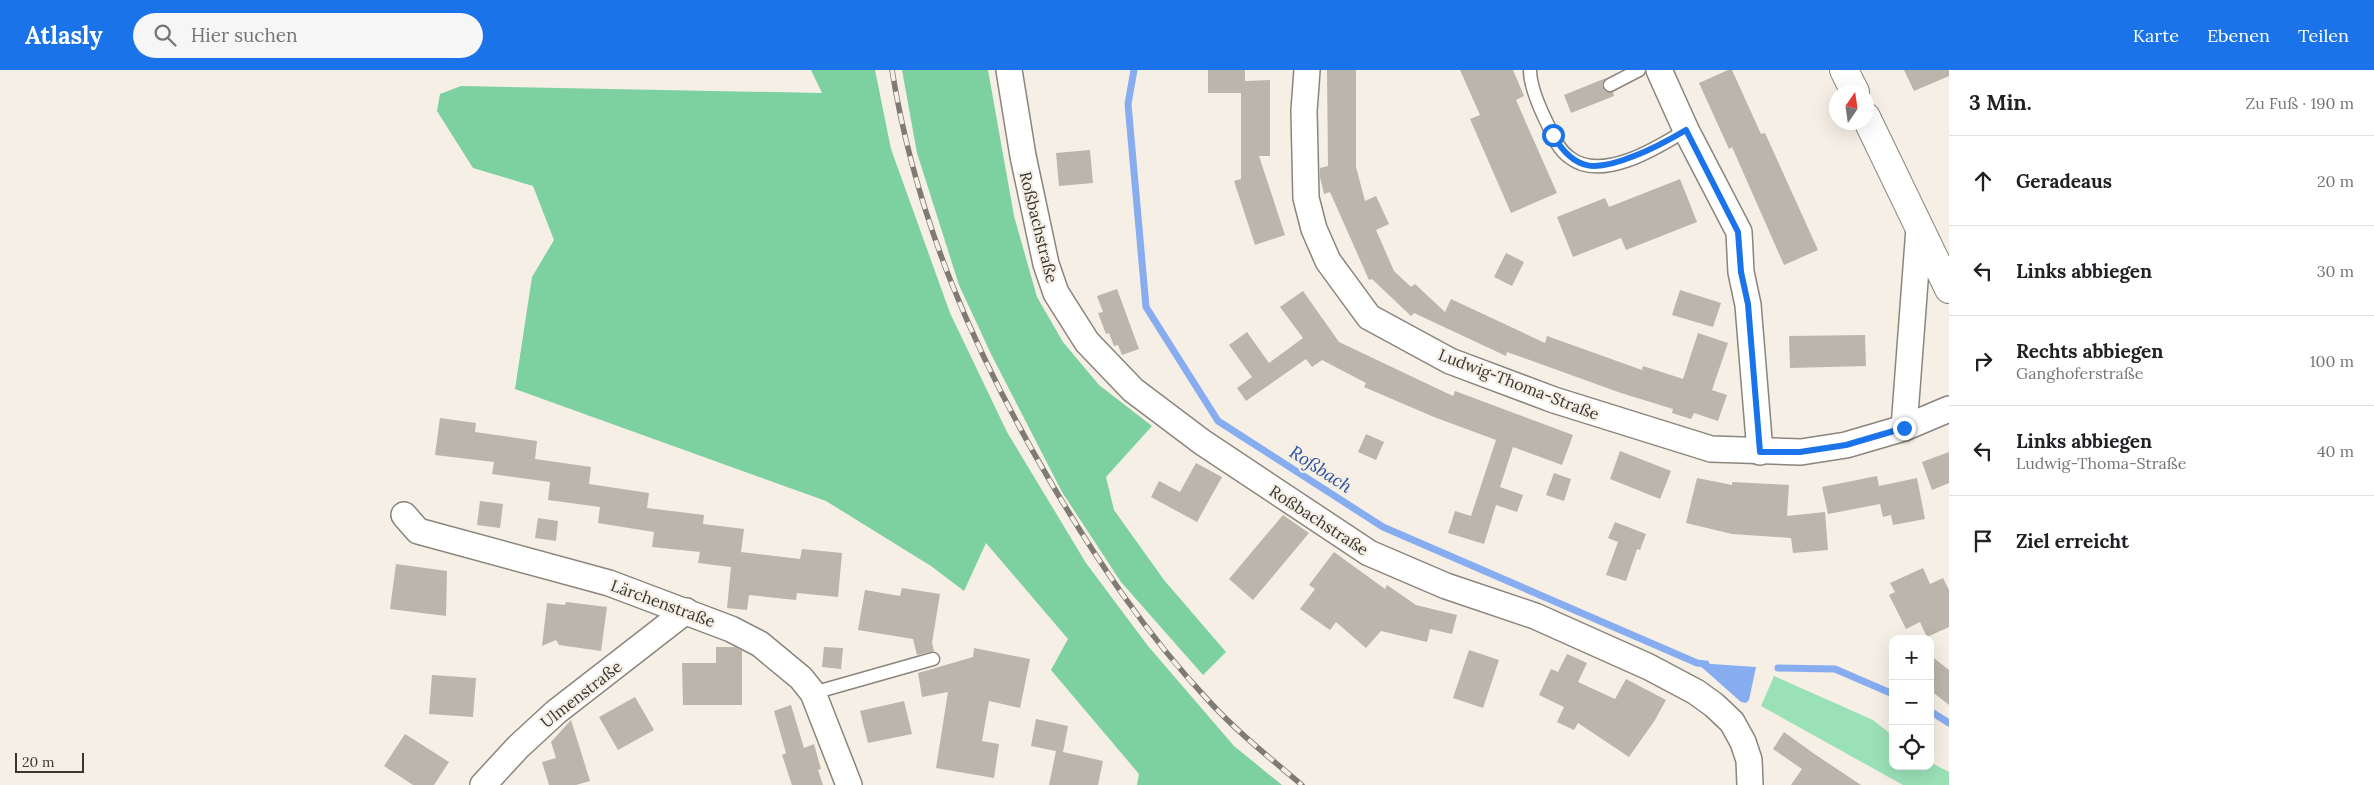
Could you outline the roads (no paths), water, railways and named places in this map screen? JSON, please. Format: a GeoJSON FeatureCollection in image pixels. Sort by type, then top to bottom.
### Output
{"type":"FeatureCollection","features":[{"type":"Feature","properties":{"kind":"main road"},"geometry":{"type":"LineString","coordinates":[[1844,70],[1852,85]]}},
{"type":"Feature","properties":{"kind":"main road"},"geometry":{"type":"LineString","coordinates":[[1872,130],[1949,289]]}},
{"type":"Feature","properties":{"kind":"street","name":"Roßbachstraße"},"geometry":{"type":"LineString","coordinates":[[1009,70],[1017,120],[1046,264],[1056,293],[1086,342],[1133,390],[1202,442],[1368,553],[1446,586],[1535,616],[1656,670],[1696,692],[1714,705],[1732,722],[1743,742],[1749,760],[1750,785]]}},
{"type":"Feature","properties":{"kind":"street","name":"Ludwig-Thoma-Straße"},"geometry":{"type":"LineString","coordinates":[[1306,70],[1304,112],[1306,198],[1314,229],[1328,261],[1369,317],[1450,361],[1554,400],[1711,449],[1800,452],[1846,445],[1904,428],[1949,410]]}},
{"type":"Feature","properties":{"kind":"street"},"geometry":{"type":"LineString","coordinates":[[1659,70],[1686,130],[1738,232],[1741,272],[1748,304],[1760,452]]}},
{"type":"Feature","properties":{"kind":"street"},"geometry":{"type":"LineString","coordinates":[[1904,428],[1919,228]]}},
{"type":"Feature","properties":{"kind":"street","name":"Lärchenstraße"},"geometry":{"type":"LineString","coordinates":[[404,515],[418,531],[609,583],[731,629],[760,644],[801,678],[813,693],[849,785]]}},
{"type":"Feature","properties":{"kind":"street","name":"Ulmenstraße"},"geometry":{"type":"LineString","coordinates":[[483,785],[518,747],[556,712],[686,611]]}},
{"type":"Feature","properties":{"kind":"lane"},"geometry":{"type":"LineString","coordinates":[[1530,70],[1544,116],[1561,150],[1570,158],[1587,165],[1611,166],[1659,146],[1686,130]]}},
{"type":"Feature","properties":{"kind":"lane"},"geometry":{"type":"LineString","coordinates":[[1610,85],[1639,70]]}},
{"type":"Feature","properties":{"kind":"lane"},"geometry":{"type":"LineString","coordinates":[[813,693],[933,659]]}},
{"type":"Feature","properties":{"kind":"water"},"geometry":{"type":"Polygon","coordinates":[[[1697,663],[1756,667],[1749,700],[1746,703],[1741,702],[1697,663]]]}},
{"type":"Feature","properties":{"kind":"waterway","name":"Roßbach"},"geometry":{"type":"LineString","coordinates":[[1134,70],[1128,104],[1146,307],[1218,421],[1383,527],[1697,663],[1706,664]]}},
{"type":"Feature","properties":{"kind":"waterway","name":"Roßbach"},"geometry":{"type":"LineString","coordinates":[[1778,668],[1835,669],[1889,692]]}},
{"type":"Feature","properties":{"kind":"waterway","name":"Roßbach"},"geometry":{"type":"LineString","coordinates":[[1934,714],[1949,723]]}},
{"type":"Feature","properties":{"kind":"railway"},"geometry":{"type":"LineString","coordinates":[[892,70],[916,179],[932,232],[973,334],[1022,432],[1050,481],[1085,539],[1123,595],[1185,675],[1230,723],[1302,785]]}}]}
